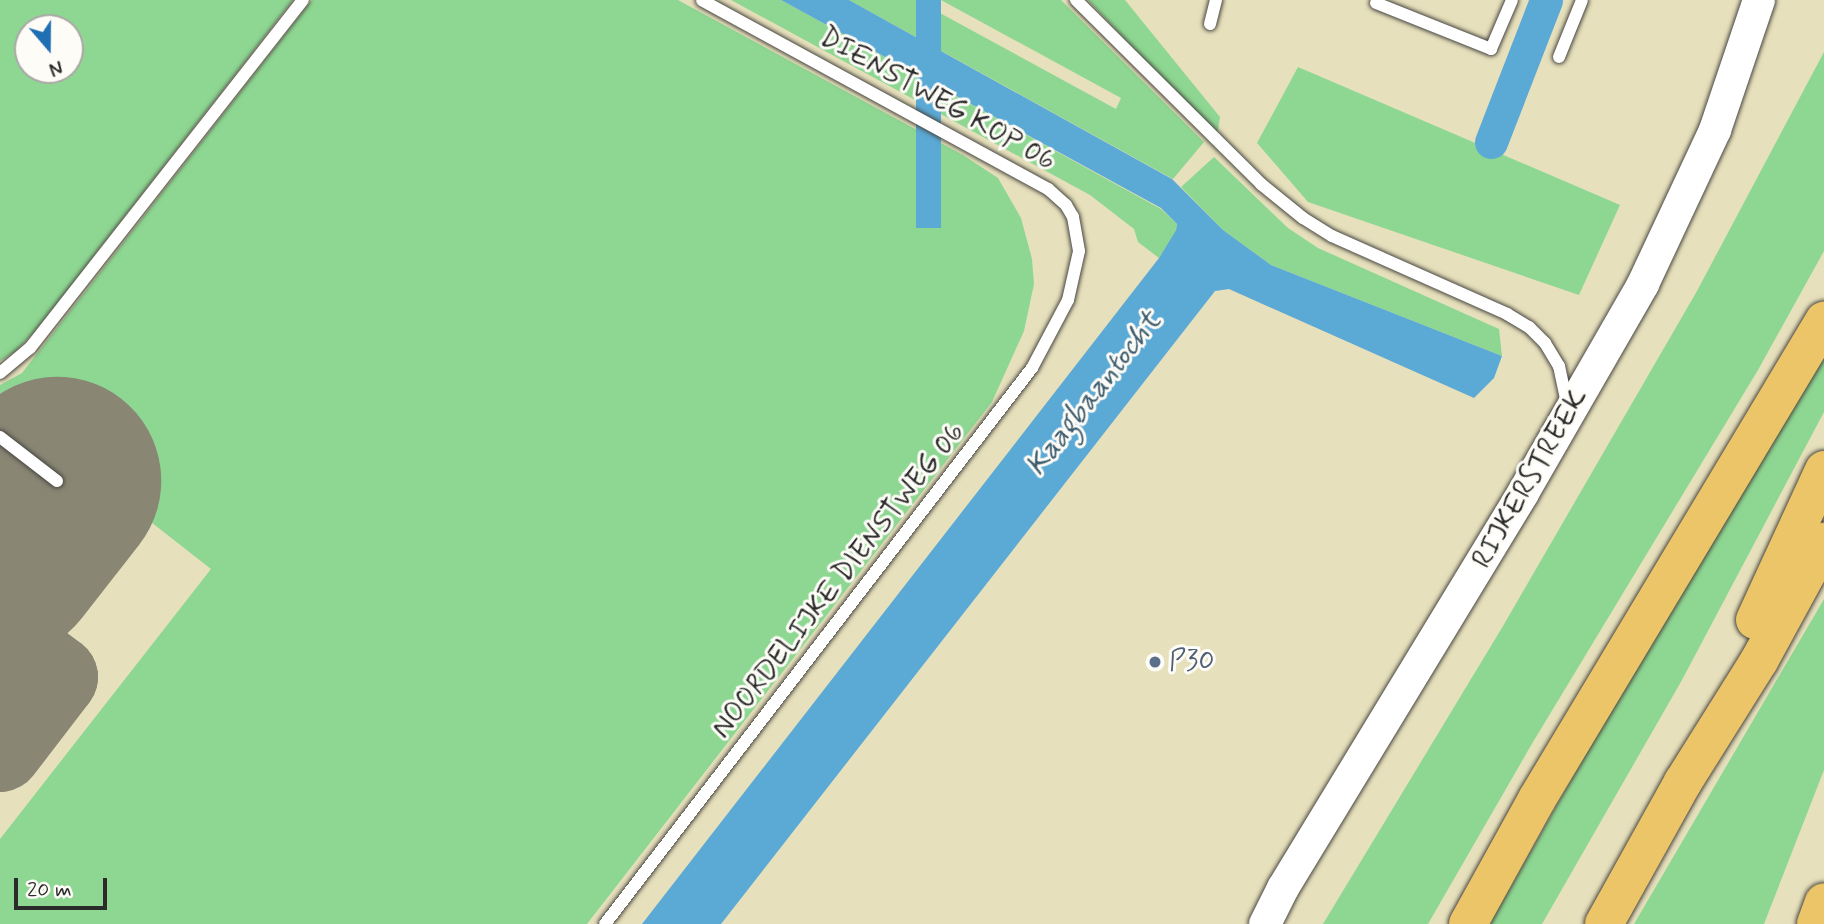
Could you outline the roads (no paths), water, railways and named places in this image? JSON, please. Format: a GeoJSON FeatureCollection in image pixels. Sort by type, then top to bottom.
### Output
{"type":"FeatureCollection","features":[{"type":"Feature","properties":{"kind":"highway"},"geometry":{"type":"LineString","coordinates":[[1468,924],[1537,799],[1824,321]]}},
{"type":"Feature","properties":{"kind":"highway"},"geometry":{"type":"LineString","coordinates":[[1683,782],[1824,470]]}},
{"type":"Feature","properties":{"kind":"highway"},"geometry":{"type":"LineString","coordinates":[[1604,924],[1683,782],[1759,661],[1824,542]]}},
{"type":"Feature","properties":{"kind":"highway"},"geometry":{"type":"LineString","coordinates":[[1816,924],[1824,902]]}},
{"type":"Feature","properties":{"kind":"street","name":"RIJKERSTREEK"},"geometry":{"type":"LineString","coordinates":[[1265,924],[1283,888],[1567,419],[1673,226],[1715,130],[1761,4]]}},
{"type":"Feature","properties":{"kind":"lane"},"geometry":{"type":"LineString","coordinates":[[0,373],[30,348],[303,0]]}},
{"type":"Feature","properties":{"kind":"lane","name":"DIENSTWEG KOP 06"},"geometry":{"type":"LineString","coordinates":[[702,0],[1048,189],[1066,205],[1073,217],[1079,251]]}},
{"type":"Feature","properties":{"kind":"lane"},"geometry":{"type":"LineString","coordinates":[[1076,0],[1261,184],[1313,225],[1507,314],[1529,327],[1545,343],[1559,366],[1565,390],[1567,419]]}},
{"type":"Feature","properties":{"kind":"lane"},"geometry":{"type":"LineString","coordinates":[[1210,24],[1216,0]]}},
{"type":"Feature","properties":{"kind":"lane"},"geometry":{"type":"LineString","coordinates":[[1376,3],[1491,49],[1512,0]]}},
{"type":"Feature","properties":{"kind":"lane"},"geometry":{"type":"LineString","coordinates":[[1559,57],[1582,0]]}},
{"type":"Feature","properties":{"kind":"lane","name":"NOORDELIJKE DIENSTWEG 06"},"geometry":{"type":"LineString","coordinates":[[605,924],[1032,368],[1068,300],[1079,251]]}},
{"type":"Feature","properties":{"kind":"lane"},"geometry":{"type":"LineString","coordinates":[[0,437],[57,481]]}},
{"type":"Feature","properties":{"kind":"water","name":"Kaagbaantocht"},"geometry":{"type":"Polygon","coordinates":[[[781,0],[849,0],[1172,179],[1223,230],[1271,265],[1502,356],[1494,378],[1474,398],[1229,289],[1215,291],[721,924],[642,924],[1159,258],[1177,224],[1161,208],[781,0]]]}},
{"type":"Feature","properties":{"kind":"water"},"geometry":{"type":"Polygon","coordinates":[[[916,0],[941,0],[941,228],[916,228],[916,0]]]}},
{"type":"Feature","properties":{"kind":"waterway"},"geometry":{"type":"LineString","coordinates":[[1491,142],[1546,0]]}},
{"type":"Feature","properties":{"kind":"place","name":"P30"},"geometry":{"type":"Point","coordinates":[1155,662]}}]}
